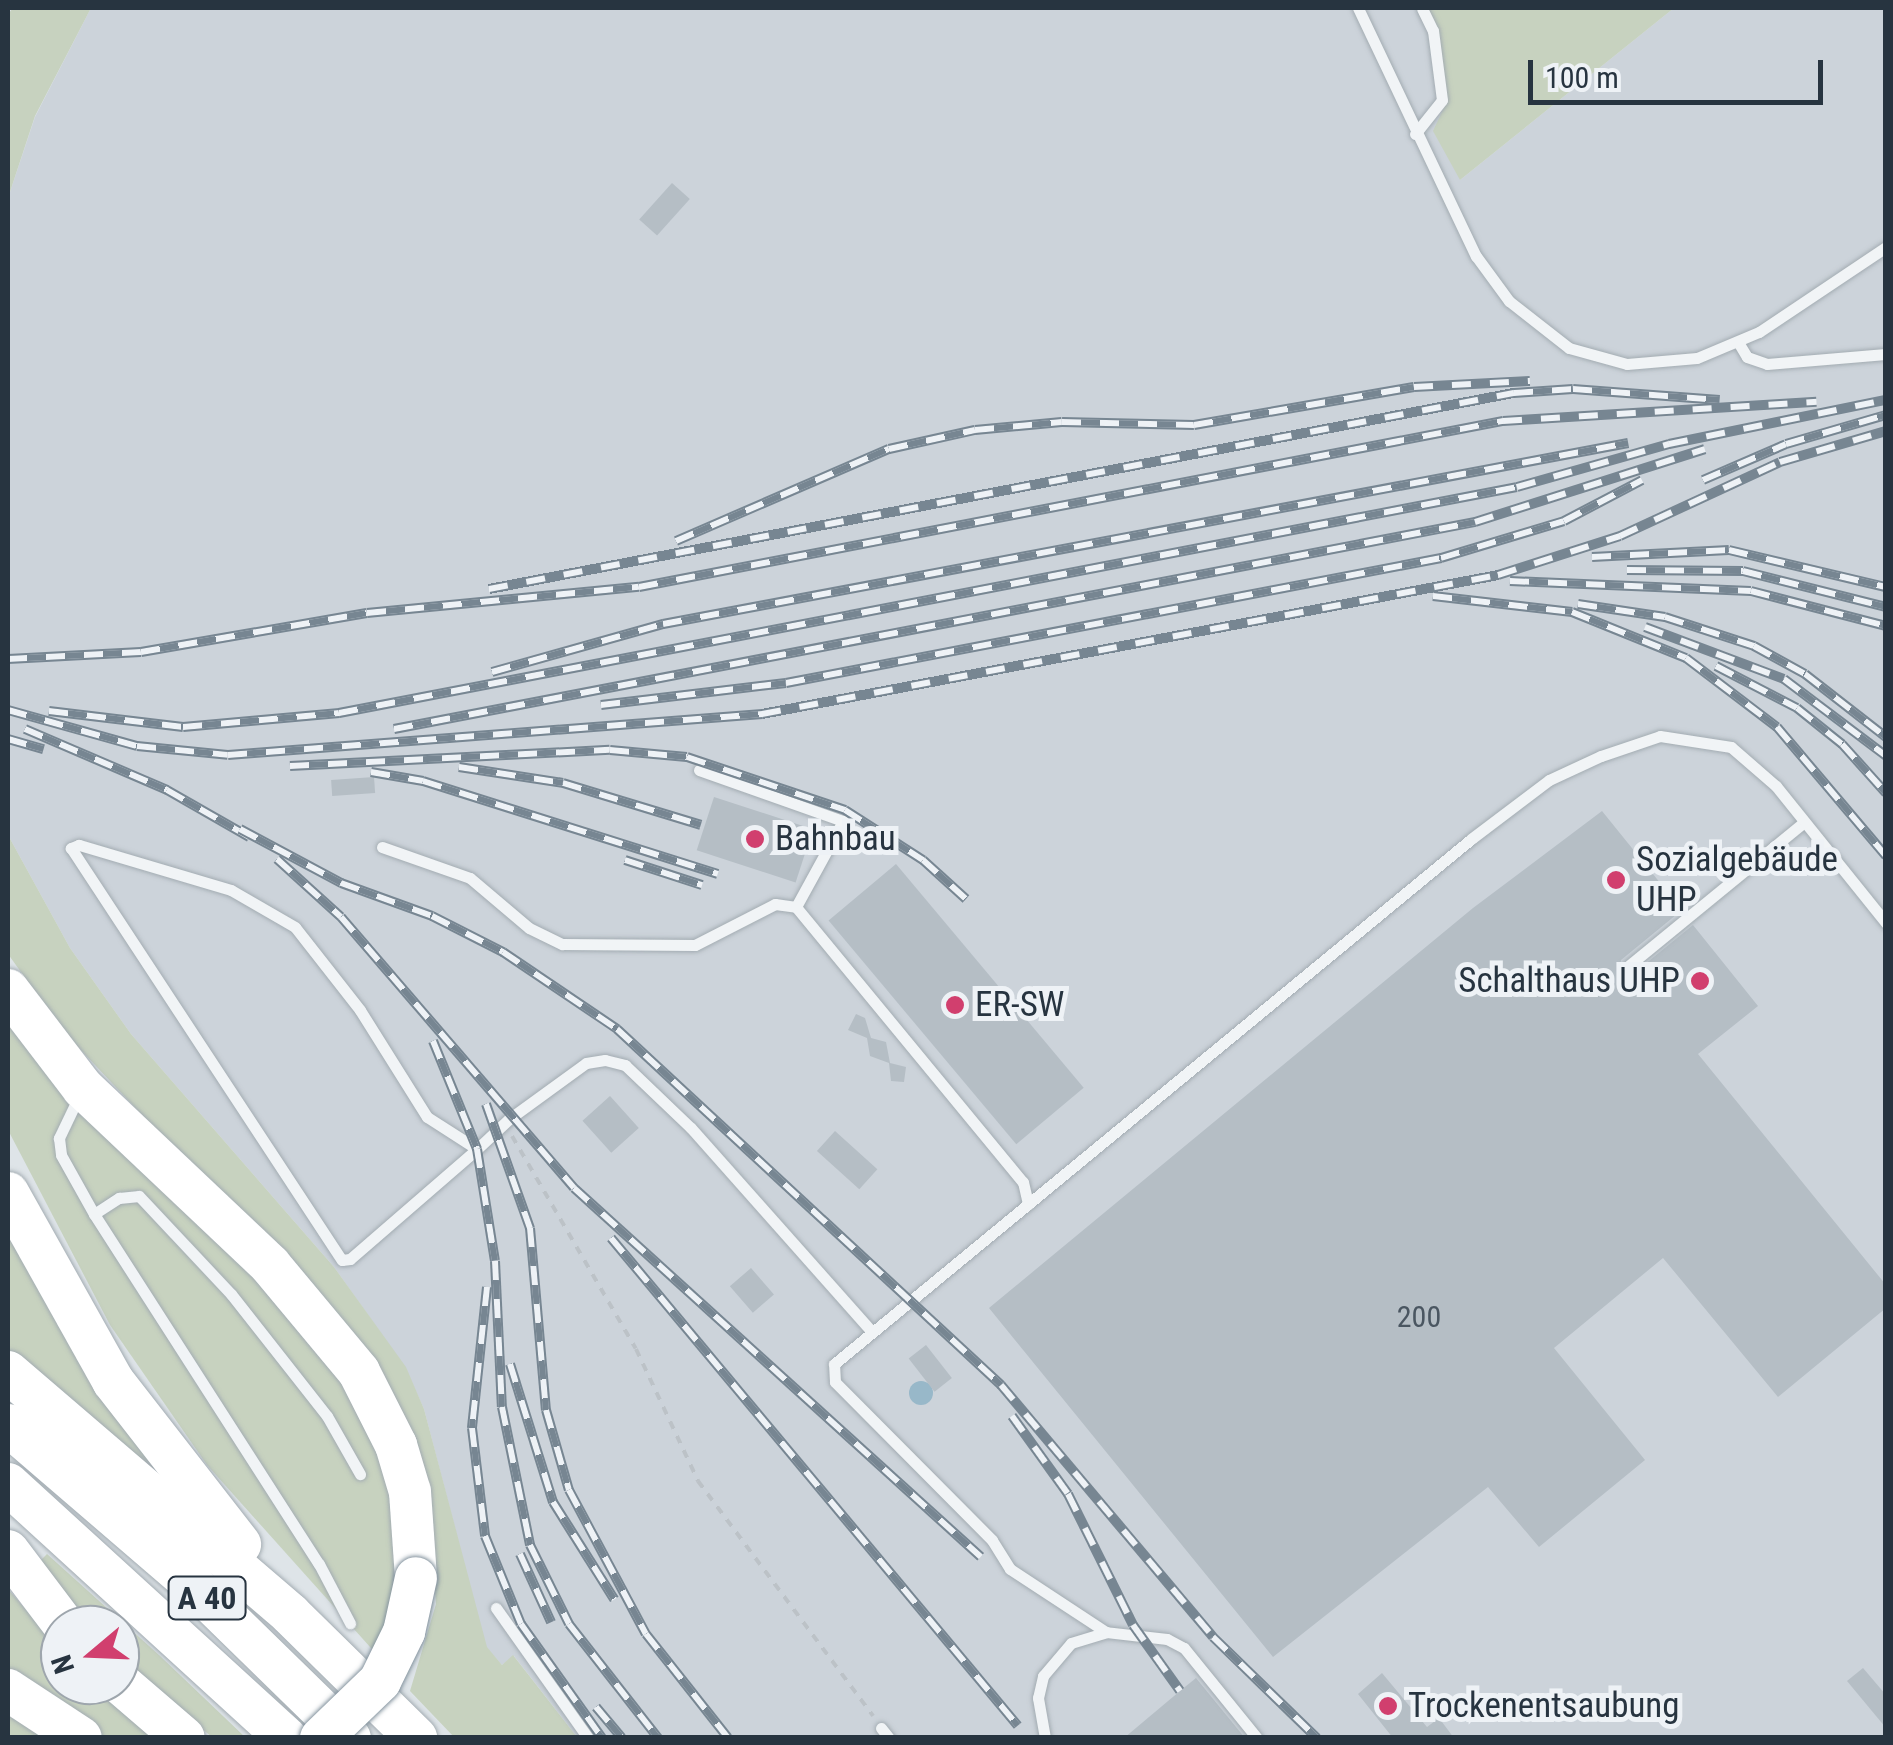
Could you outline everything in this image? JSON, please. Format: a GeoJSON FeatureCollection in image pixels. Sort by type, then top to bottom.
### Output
{"type":"FeatureCollection","features":[{"type":"Feature","properties":{"kind":"highway"},"geometry":{"type":"LineString","coordinates":[[8,990],[83,1088],[270,1265],[360,1372],[396,1444],[410,1492],[416,1578],[404,1632],[380,1681],[322,1738]]}},
{"type":"Feature","properties":{"kind":"highway"},"geometry":{"type":"LineString","coordinates":[[8,1193],[114,1381],[290,1614]]}},
{"type":"Feature","properties":{"kind":"highway"},"geometry":{"type":"LineString","coordinates":[[8,1372],[290,1614],[416,1738]]}},
{"type":"Feature","properties":{"kind":"highway","name":"A 40"},"geometry":{"type":"LineString","coordinates":[[8,1425],[186,1578],[350,1738]]}},
{"type":"Feature","properties":{"kind":"highway","name":"A 40"},"geometry":{"type":"LineString","coordinates":[[8,1484],[286,1738]]}},
{"type":"Feature","properties":{"kind":"highway"},"geometry":{"type":"LineString","coordinates":[[8,1551],[49,1605]]}},
{"type":"Feature","properties":{"kind":"highway"},"geometry":{"type":"LineString","coordinates":[[18,1699],[81,1738]]}},
{"type":"Feature","properties":{"kind":"highway"},"geometry":{"type":"LineString","coordinates":[[140,1700],[184,1738]]}},
{"type":"Feature","properties":{"kind":"lane"},"geometry":{"type":"LineString","coordinates":[[1358,8],[1476,256],[1542,333],[1597,360],[1627,364],[1684,360],[1738,342],[1886,248]]}},
{"type":"Feature","properties":{"kind":"lane"},"geometry":{"type":"LineString","coordinates":[[1415,134],[1442,100],[1433,31],[1422,8]]}},
{"type":"Feature","properties":{"kind":"lane"},"geometry":{"type":"LineString","coordinates":[[1738,342],[1747,357],[1766,364],[1886,354]]}},
{"type":"Feature","properties":{"kind":"lane"},"geometry":{"type":"LineString","coordinates":[[1106,1632],[1010,1568],[992,1540],[835,1382],[834,1364],[1471,839],[1574,768],[1630,743],[1695,736],[1731,747],[1804,822],[1886,923]]}},
{"type":"Feature","properties":{"kind":"lane"},"geometry":{"type":"LineString","coordinates":[[698,770],[843,820],[796,906]]}},
{"type":"Feature","properties":{"kind":"lane"},"geometry":{"type":"LineString","coordinates":[[1627,966],[1804,822]]}},
{"type":"Feature","properties":{"kind":"lane"},"geometry":{"type":"LineString","coordinates":[[382,846],[470,878],[528,928],[562,944],[695,945],[775,904],[796,906],[1022,1182],[1028,1204]]}},
{"type":"Feature","properties":{"kind":"lane"},"geometry":{"type":"LineString","coordinates":[[477,1149],[427,1117],[360,1010],[295,927],[231,890],[71,848],[342,1260],[350,1259],[477,1149],[504,1124],[586,1063],[625,1065],[691,1128],[871,1331]]}},
{"type":"Feature","properties":{"kind":"lane"},"geometry":{"type":"LineString","coordinates":[[83,1088],[59,1138],[60,1155],[319,1564],[350,1622]]}},
{"type":"Feature","properties":{"kind":"lane"},"geometry":{"type":"LineString","coordinates":[[94,1214],[118,1198],[139,1196],[267,1340],[328,1416],[360,1474]]}},
{"type":"Feature","properties":{"kind":"lane"},"geometry":{"type":"LineString","coordinates":[[496,1608],[588,1738]]}},
{"type":"Feature","properties":{"kind":"lane"},"geometry":{"type":"LineString","coordinates":[[1045,1738],[1038,1698],[1043,1676],[1071,1643],[1106,1632],[1168,1638],[1184,1648],[1257,1738]]}},
{"type":"Feature","properties":{"kind":"path"},"geometry":{"type":"LineString","coordinates":[[504,1124],[636,1349],[698,1480],[885,1733]]}},
{"type":"Feature","properties":{"kind":"shaded area"},"geometry":{"type":"Polygon","coordinates":[[[91,8],[1427,8],[1445,69],[1460,180],[1674,8],[1885,8],[1885,1737],[577,1737],[514,1656],[502,1665],[486,1647],[424,1409],[405,1367],[334,1267],[131,1034],[70,948],[8,835],[8,198],[35,117],[91,8]]]}},
{"type":"Feature","properties":{"kind":"green space"},"geometry":{"type":"Polygon","coordinates":[[[13,8],[91,8],[35,116],[8,198],[8,14],[13,8]]]}},
{"type":"Feature","properties":{"kind":"green space"},"geometry":{"type":"Polygon","coordinates":[[[1427,8],[1674,8],[1460,180],[1433,131],[1447,101],[1438,30],[1427,8]]]}},
{"type":"Feature","properties":{"kind":"green space"},"geometry":{"type":"Polygon","coordinates":[[[8,835],[70,948],[131,1034],[334,1267],[406,1367],[424,1409],[487,1647],[502,1665],[513,1655],[577,1737],[454,1737],[410,1691],[436,1604],[428,1496],[173,1148],[64,1032],[8,954],[8,835]]]}},
{"type":"Feature","properties":{"kind":"green space"},"geometry":{"type":"Polygon","coordinates":[[[8,1017],[286,1303],[349,1380],[383,1448],[403,1552],[379,1657],[207,1465],[110,1325],[8,1130],[8,1017]]]}},
{"type":"Feature","properties":{"kind":"green space"},"geometry":{"type":"Polygon","coordinates":[[[8,1226],[177,1492],[8,1355],[8,1226]]]}},
{"type":"Feature","properties":{"kind":"green space"},"geometry":{"type":"Polygon","coordinates":[[[47,1554],[104,1605],[69,1605],[38,1563],[47,1554]]]}},
{"type":"Feature","properties":{"kind":"green space"},"geometry":{"type":"Polygon","coordinates":[[[8,1589],[40,1626],[40,1705],[120,1705],[154,1737],[8,1737],[8,1589]]]}},
{"type":"Feature","properties":{"kind":"green space"},"geometry":{"type":"Polygon","coordinates":[[[140,1638],[245,1737],[212,1737],[140,1678],[140,1638]]]}},
{"type":"Feature","properties":{"kind":"water"},"geometry":{"type":"Polygon","coordinates":[[[921,1381],[933,1393],[921,1405],[909,1393],[921,1381]]]}},
{"type":"Feature","properties":{"kind":"building"},"geometry":{"type":"Polygon","coordinates":[[[672,183],[690,199],[657,235],[639,219],[672,183]]]}},
{"type":"Feature","properties":{"kind":"building"},"geometry":{"type":"Polygon","coordinates":[[[374,777],[375,793],[332,796],[331,780],[374,777]]]}},
{"type":"Feature","properties":{"kind":"building","name":"Bahnbau"},"geometry":{"type":"Polygon","coordinates":[[[714,797],[813,829],[796,882],[697,850],[714,797]]]}},
{"type":"Feature","properties":{"kind":"building"},"geometry":{"type":"Polygon","coordinates":[[[1602,811],[1682,910],[1621,960],[1619,972],[1633,974],[1693,925],[1758,1006],[1698,1054],[1886,1285],[1886,1308],[1778,1397],[1663,1258],[1554,1348],[1645,1460],[1539,1547],[1488,1487],[1273,1657],[989,1308],[1473,908],[1602,811]]]}},
{"type":"Feature","properties":{"kind":"building","name":"ER-SW"},"geometry":{"type":"Polygon","coordinates":[[[896,864],[1084,1088],[1016,1144],[829,921],[896,864]]]}},
{"type":"Feature","properties":{"kind":"building"},"geometry":{"type":"Polygon","coordinates":[[[856,1014],[865,1018],[871,1038],[886,1042],[890,1063],[906,1067],[904,1082],[891,1081],[889,1063],[870,1056],[867,1038],[848,1030],[856,1014]]]}},
{"type":"Feature","properties":{"kind":"building"},"geometry":{"type":"Polygon","coordinates":[[[610,1096],[639,1128],[611,1153],[583,1121],[610,1096]]]}},
{"type":"Feature","properties":{"kind":"building"},"geometry":{"type":"Polygon","coordinates":[[[835,1131],[877,1169],[859,1189],[817,1151],[835,1131]]]}},
{"type":"Feature","properties":{"kind":"building"},"geometry":{"type":"Polygon","coordinates":[[[751,1268],[774,1294],[753,1313],[730,1286],[751,1268]]]}},
{"type":"Feature","properties":{"kind":"building"},"geometry":{"type":"Polygon","coordinates":[[[926,1345],[952,1378],[935,1392],[909,1359],[926,1345]]]}},
{"type":"Feature","properties":{"kind":"building"},"geometry":{"type":"Polygon","coordinates":[[[1863,1668],[1886,1695],[1886,1728],[1847,1681],[1863,1668]]]}},
{"type":"Feature","properties":{"kind":"building","name":"Trockenentsaubung"},"geometry":{"type":"Polygon","coordinates":[[[1382,1673],[1427,1727],[1439,1718],[1454,1738],[1393,1738],[1358,1694],[1382,1673]]]}},
{"type":"Feature","properties":{"kind":"building"},"geometry":{"type":"Polygon","coordinates":[[[1196,1678],[1245,1738],[1124,1738],[1180,1691],[1196,1678]]]}},
{"type":"Feature","properties":{"kind":"railway"},"geometry":{"type":"LineString","coordinates":[[676,541],[889,449],[975,430],[1062,422],[1194,425],[1414,387],[1530,381]]}},
{"type":"Feature","properties":{"kind":"railway"},"geometry":{"type":"LineString","coordinates":[[489,589],[1514,393],[1573,389],[1720,400]]}},
{"type":"Feature","properties":{"kind":"railway"},"geometry":{"type":"LineString","coordinates":[[49,711],[183,727],[339,713],[1517,487],[1669,444],[1886,400]]}},
{"type":"Feature","properties":{"kind":"railway"},"geometry":{"type":"LineString","coordinates":[[8,659],[141,652],[367,613],[639,587],[1503,421],[1816,402]]}},
{"type":"Feature","properties":{"kind":"railway"},"geometry":{"type":"LineString","coordinates":[[1703,480],[1786,444],[1886,415]]}},
{"type":"Feature","properties":{"kind":"railway"},"geometry":{"type":"LineString","coordinates":[[8,710],[137,746],[228,755],[762,714],[1498,575],[1620,536],[1780,462],[1886,431]]}},
{"type":"Feature","properties":{"kind":"railway"},"geometry":{"type":"LineString","coordinates":[[492,672],[663,624],[1628,443]]}},
{"type":"Feature","properties":{"kind":"railway"},"geometry":{"type":"LineString","coordinates":[[394,729],[1475,522],[1705,449]]}},
{"type":"Feature","properties":{"kind":"railway"},"geometry":{"type":"LineString","coordinates":[[601,705],[786,683],[1441,558],[1564,521],[1642,480]]}},
{"type":"Feature","properties":{"kind":"railway"},"geometry":{"type":"LineString","coordinates":[[1592,557],[1729,550],[1886,587]]}},
{"type":"Feature","properties":{"kind":"railway"},"geometry":{"type":"LineString","coordinates":[[1627,570],[1743,571],[1886,607]]}},
{"type":"Feature","properties":{"kind":"railway"},"geometry":{"type":"LineString","coordinates":[[1510,581],[1751,591],[1886,626]]}},
{"type":"Feature","properties":{"kind":"railway"},"geometry":{"type":"LineString","coordinates":[[1433,596],[1572,612],[1686,658],[1777,727],[1886,856]]}},
{"type":"Feature","properties":{"kind":"railway"},"geometry":{"type":"LineString","coordinates":[[1578,604],[1665,617],[1754,646],[1805,674],[1886,737]]}},
{"type":"Feature","properties":{"kind":"railway"},"geometry":{"type":"LineString","coordinates":[[1645,627],[1784,679],[1886,756]]}},
{"type":"Feature","properties":{"kind":"railway"},"geometry":{"type":"LineString","coordinates":[[1716,666],[1797,708],[1842,744],[1886,793]]}},
{"type":"Feature","properties":{"kind":"railway"},"geometry":{"type":"LineString","coordinates":[[25,729],[167,790],[249,837]]}},
{"type":"Feature","properties":{"kind":"railway"},"geometry":{"type":"LineString","coordinates":[[8,739],[44,749]]}},
{"type":"Feature","properties":{"kind":"railway"},"geometry":{"type":"LineString","coordinates":[[290,766],[610,750],[687,757],[845,810],[923,860],[966,899]]}},
{"type":"Feature","properties":{"kind":"railway"},"geometry":{"type":"LineString","coordinates":[[459,767],[563,783],[701,825]]}},
{"type":"Feature","properties":{"kind":"railway"},"geometry":{"type":"LineString","coordinates":[[371,772],[423,781],[718,874]]}},
{"type":"Feature","properties":{"kind":"railway"},"geometry":{"type":"LineString","coordinates":[[240,829],[341,883],[432,916],[503,952],[617,1029],[1001,1385],[1213,1637],[1317,1738]]}},
{"type":"Feature","properties":{"kind":"railway"},"geometry":{"type":"LineString","coordinates":[[277,859],[341,917],[574,1188],[981,1557]]}},
{"type":"Feature","properties":{"kind":"railway"},"geometry":{"type":"LineString","coordinates":[[625,860],[702,885]]}},
{"type":"Feature","properties":{"kind":"railway"},"geometry":{"type":"LineString","coordinates":[[433,1041],[477,1149],[495,1261],[502,1407],[530,1545],[569,1624],[658,1738]]}},
{"type":"Feature","properties":{"kind":"railway"},"geometry":{"type":"LineString","coordinates":[[486,1104],[530,1228],[546,1410],[569,1490],[646,1634],[728,1738]]}},
{"type":"Feature","properties":{"kind":"railway"},"geometry":{"type":"LineString","coordinates":[[611,1238],[1018,1726]]}},
{"type":"Feature","properties":{"kind":"railway"},"geometry":{"type":"LineString","coordinates":[[487,1287],[472,1428],[485,1536],[521,1624],[602,1738]]}},
{"type":"Feature","properties":{"kind":"railway"},"geometry":{"type":"LineString","coordinates":[[510,1364],[553,1502],[614,1599]]}},
{"type":"Feature","properties":{"kind":"railway"},"geometry":{"type":"LineString","coordinates":[[1012,1416],[1068,1494],[1133,1625],[1180,1691]]}},
{"type":"Feature","properties":{"kind":"railway"},"geometry":{"type":"LineString","coordinates":[[520,1554],[551,1622]]}},
{"type":"Feature","properties":{"kind":"railway"},"geometry":{"type":"LineString","coordinates":[[596,1707],[622,1738]]}},
{"type":"Feature","properties":{"kind":"place","name":"Bahnbau"},"geometry":{"type":"Point","coordinates":[755,839]}},
{"type":"Feature","properties":{"kind":"place","name":"Sozialgebäude UHP"},"geometry":{"type":"Point","coordinates":[1616,880]}},
{"type":"Feature","properties":{"kind":"place","name":"Schalthaus UHP"},"geometry":{"type":"Point","coordinates":[1700,981]}},
{"type":"Feature","properties":{"kind":"place","name":"ER-SW"},"geometry":{"type":"Point","coordinates":[955,1005]}},
{"type":"Feature","properties":{"kind":"place","name":"Trockenentsaubung"},"geometry":{"type":"Point","coordinates":[1388,1706]}}]}
